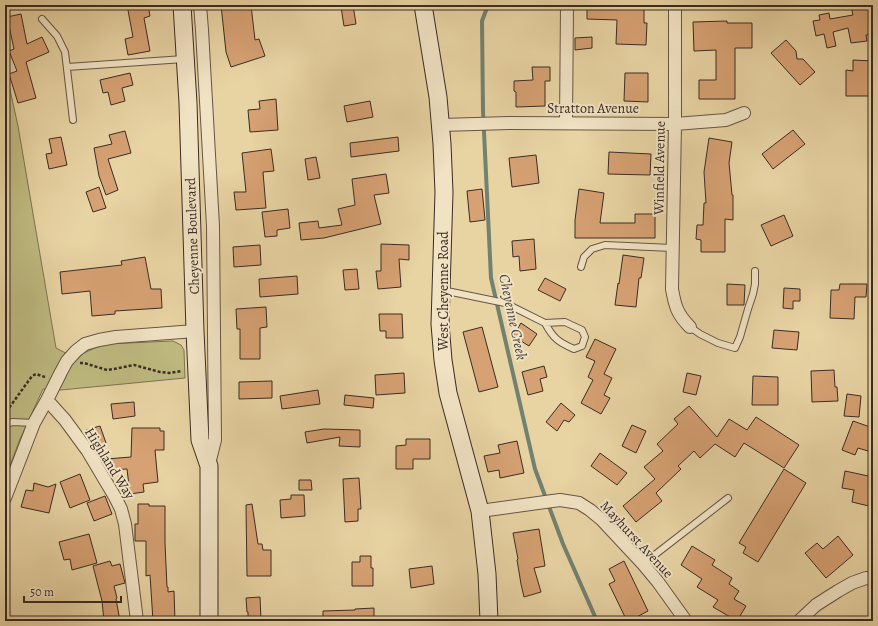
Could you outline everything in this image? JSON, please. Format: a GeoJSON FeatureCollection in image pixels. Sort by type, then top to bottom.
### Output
{"type":"FeatureCollection","features":[{"type":"Feature","properties":{"kind":"street","name":"Cheyenne Boulevard"},"geometry":{"type":"LineString","coordinates":[[182,5],[188,111],[200,440],[209,466]]}},
{"type":"Feature","properties":{"kind":"street","name":"Cheyenne Boulevard"},"geometry":{"type":"LineString","coordinates":[[200,5],[213,226],[215,440],[209,466],[209,621]]}},
{"type":"Feature","properties":{"kind":"street","name":"West Cheyenne Road"},"geometry":{"type":"LineString","coordinates":[[423,5],[441,125],[444,192],[440,324],[448,393],[480,511],[487,574],[489,621]]}},
{"type":"Feature","properties":{"kind":"street"},"geometry":{"type":"LineString","coordinates":[[566,122],[567,5]]}},
{"type":"Feature","properties":{"kind":"street","name":"Winfield Avenue"},"geometry":{"type":"LineString","coordinates":[[675,5],[675,124],[672,289],[675,306],[682,319],[690,326]]}},
{"type":"Feature","properties":{"kind":"street","name":"Stratton Avenue"},"geometry":{"type":"LineString","coordinates":[[441,125],[566,122],[675,124],[726,120],[744,113]]}},
{"type":"Feature","properties":{"kind":"street"},"geometry":{"type":"LineString","coordinates":[[5,498],[34,423],[67,361],[76,351],[85,344],[116,337],[195,331]]}},
{"type":"Feature","properties":{"kind":"street","name":"Highland Way"},"geometry":{"type":"LineString","coordinates":[[47,400],[65,420],[86,450],[121,509],[125,524],[137,621]]}},
{"type":"Feature","properties":{"kind":"street","name":"Mayhurst Avenue"},"geometry":{"type":"LineString","coordinates":[[480,511],[556,501],[579,503],[601,519],[643,564],[686,621]]}},
{"type":"Feature","properties":{"kind":"street"},"geometry":{"type":"LineString","coordinates":[[799,621],[816,605],[838,591],[852,583],[866,578],[873,578]]}},
{"type":"Feature","properties":{"kind":"lane"},"geometry":{"type":"LineString","coordinates":[[42,19],[57,36],[65,52],[73,120]]}},
{"type":"Feature","properties":{"kind":"lane"},"geometry":{"type":"LineString","coordinates":[[67,67],[185,58]]}},
{"type":"Feature","properties":{"kind":"lane"},"geometry":{"type":"LineString","coordinates":[[581,267],[584,257],[592,249],[605,245],[672,248]]}},
{"type":"Feature","properties":{"kind":"lane"},"geometry":{"type":"LineString","coordinates":[[690,326],[700,334],[718,343],[735,348],[740,337],[753,294],[755,271]]}},
{"type":"Feature","properties":{"kind":"lane"},"geometry":{"type":"LineString","coordinates":[[441,289],[505,303],[545,323],[565,322],[582,330],[585,337],[582,346],[574,349],[560,343],[550,333],[545,323]]}},
{"type":"Feature","properties":{"kind":"lane"},"geometry":{"type":"LineString","coordinates":[[5,424],[13,422],[34,423]]}},
{"type":"Feature","properties":{"kind":"lane"},"geometry":{"type":"LineString","coordinates":[[643,564],[728,498]]}},
{"type":"Feature","properties":{"kind":"path"},"geometry":{"type":"LineString","coordinates":[[77,363],[84,363],[107,370],[134,365],[169,373],[197,369]]}},
{"type":"Feature","properties":{"kind":"path"},"geometry":{"type":"LineString","coordinates":[[5,410],[9,408],[32,376],[36,374],[47,378]]}},
{"type":"Feature","properties":{"kind":"shaded area"},"geometry":{"type":"Polygon","coordinates":[[[5,67],[18,126],[56,348],[77,359],[84,353],[106,344],[173,341],[181,345],[184,350],[185,378],[61,390],[43,389],[20,439],[5,479],[5,67]]]}},
{"type":"Feature","properties":{"kind":"building"},"geometry":{"type":"Polygon","coordinates":[[[127,5],[148,5],[150,16],[144,18],[150,51],[128,55],[125,39],[133,37],[127,5]]]}},
{"type":"Feature","properties":{"kind":"building"},"geometry":{"type":"Polygon","coordinates":[[[221,5],[251,5],[255,40],[259,39],[265,56],[231,67],[226,52],[221,5]]]}},
{"type":"Feature","properties":{"kind":"building"},"geometry":{"type":"Polygon","coordinates":[[[353,5],[356,24],[344,26],[341,7],[353,5]]]}},
{"type":"Feature","properties":{"kind":"building"},"geometry":{"type":"Polygon","coordinates":[[[587,5],[644,5],[644,23],[647,23],[646,45],[616,44],[617,20],[587,19],[587,5]]]}},
{"type":"Feature","properties":{"kind":"building"},"geometry":{"type":"Polygon","coordinates":[[[873,5],[873,34],[866,35],[867,41],[851,43],[848,28],[833,32],[836,46],[827,48],[824,34],[816,36],[813,21],[820,20],[819,15],[829,13],[830,19],[853,15],[851,6],[873,5]]]}},
{"type":"Feature","properties":{"kind":"building"},"geometry":{"type":"Polygon","coordinates":[[[21,14],[27,44],[42,37],[49,52],[26,62],[36,98],[18,103],[9,74],[17,71],[9,51],[14,49],[7,17],[21,14]]]}},
{"type":"Feature","properties":{"kind":"building"},"geometry":{"type":"Polygon","coordinates":[[[727,21],[727,23],[752,23],[752,48],[735,48],[735,99],[699,99],[699,80],[716,80],[716,50],[694,51],[693,22],[727,21]]]}},
{"type":"Feature","properties":{"kind":"building"},"geometry":{"type":"Polygon","coordinates":[[[592,37],[592,48],[575,50],[575,38],[592,37]]]}},
{"type":"Feature","properties":{"kind":"building"},"geometry":{"type":"Polygon","coordinates":[[[786,40],[796,51],[797,59],[803,59],[815,72],[800,85],[771,53],[786,40]]]}},
{"type":"Feature","properties":{"kind":"building"},"geometry":{"type":"Polygon","coordinates":[[[853,60],[873,61],[873,96],[846,96],[846,70],[853,71],[853,60]]]}},
{"type":"Feature","properties":{"kind":"building"},"geometry":{"type":"Polygon","coordinates":[[[532,67],[550,67],[550,81],[545,81],[545,106],[516,107],[514,81],[533,80],[532,67]]]}},
{"type":"Feature","properties":{"kind":"building"},"geometry":{"type":"Polygon","coordinates":[[[130,73],[133,85],[122,88],[125,101],[111,105],[108,92],[103,93],[100,80],[130,73]]]}},
{"type":"Feature","properties":{"kind":"building"},"geometry":{"type":"Polygon","coordinates":[[[625,73],[648,73],[648,102],[624,101],[625,73]]]}},
{"type":"Feature","properties":{"kind":"building"},"geometry":{"type":"Polygon","coordinates":[[[276,99],[278,130],[250,132],[248,110],[260,109],[259,101],[276,99]]]}},
{"type":"Feature","properties":{"kind":"building"},"geometry":{"type":"Polygon","coordinates":[[[370,101],[373,117],[347,122],[344,106],[370,101]]]}},
{"type":"Feature","properties":{"kind":"building"},"geometry":{"type":"Polygon","coordinates":[[[793,130],[805,144],[773,169],[762,154],[793,130]]]}},
{"type":"Feature","properties":{"kind":"building"},"geometry":{"type":"Polygon","coordinates":[[[125,131],[131,153],[108,159],[118,190],[106,195],[99,176],[94,148],[112,144],[109,135],[125,131]]]}},
{"type":"Feature","properties":{"kind":"building"},"geometry":{"type":"Polygon","coordinates":[[[61,137],[67,165],[49,169],[46,154],[52,153],[49,139],[61,137]]]}},
{"type":"Feature","properties":{"kind":"building"},"geometry":{"type":"Polygon","coordinates":[[[398,137],[399,151],[351,157],[350,143],[398,137]]]}},
{"type":"Feature","properties":{"kind":"building"},"geometry":{"type":"Polygon","coordinates":[[[709,138],[732,142],[729,163],[733,195],[733,220],[725,219],[725,252],[701,252],[701,240],[696,239],[697,225],[703,225],[704,203],[706,203],[704,172],[709,138]]]}},
{"type":"Feature","properties":{"kind":"building"},"geometry":{"type":"Polygon","coordinates":[[[271,149],[274,171],[263,172],[266,208],[236,210],[234,192],[246,192],[242,153],[271,149]]]}},
{"type":"Feature","properties":{"kind":"building"},"geometry":{"type":"Polygon","coordinates":[[[609,152],[651,154],[650,175],[608,174],[609,152]]]}},
{"type":"Feature","properties":{"kind":"building"},"geometry":{"type":"Polygon","coordinates":[[[536,155],[539,183],[512,187],[509,158],[536,155]]]}},
{"type":"Feature","properties":{"kind":"building"},"geometry":{"type":"Polygon","coordinates":[[[316,157],[320,178],[308,180],[305,159],[316,157]]]}},
{"type":"Feature","properties":{"kind":"building"},"geometry":{"type":"Polygon","coordinates":[[[386,174],[389,193],[374,195],[381,224],[324,238],[301,240],[299,223],[318,221],[319,228],[342,225],[338,209],[355,205],[352,179],[386,174]]]}},
{"type":"Feature","properties":{"kind":"building"},"geometry":{"type":"Polygon","coordinates":[[[99,187],[106,208],[93,212],[86,192],[99,187]]]}},
{"type":"Feature","properties":{"kind":"building"},"geometry":{"type":"Polygon","coordinates":[[[482,189],[485,220],[470,222],[467,191],[482,189]]]}},
{"type":"Feature","properties":{"kind":"building"},"geometry":{"type":"Polygon","coordinates":[[[579,189],[604,193],[600,223],[635,223],[635,214],[655,214],[655,238],[575,238],[575,220],[579,189]]]}},
{"type":"Feature","properties":{"kind":"building"},"geometry":{"type":"Polygon","coordinates":[[[288,209],[290,228],[277,230],[277,236],[265,237],[262,212],[288,209]]]}},
{"type":"Feature","properties":{"kind":"building"},"geometry":{"type":"Polygon","coordinates":[[[784,215],[793,236],[771,246],[761,225],[784,215]]]}},
{"type":"Feature","properties":{"kind":"building"},"geometry":{"type":"Polygon","coordinates":[[[534,239],[536,269],[520,271],[519,256],[513,257],[512,241],[534,239]]]}},
{"type":"Feature","properties":{"kind":"building"},"geometry":{"type":"Polygon","coordinates":[[[381,244],[409,245],[409,260],[399,259],[401,287],[378,289],[376,271],[381,271],[381,244]]]}},
{"type":"Feature","properties":{"kind":"building"},"geometry":{"type":"Polygon","coordinates":[[[260,245],[261,265],[234,267],[233,247],[260,245]]]}},
{"type":"Feature","properties":{"kind":"building"},"geometry":{"type":"Polygon","coordinates":[[[623,255],[644,258],[641,278],[639,278],[636,307],[615,305],[623,255]]]}},
{"type":"Feature","properties":{"kind":"building"},"geometry":{"type":"Polygon","coordinates":[[[145,257],[151,289],[161,289],[162,308],[115,311],[115,314],[92,316],[90,291],[62,294],[60,272],[122,265],[121,261],[145,257]]]}},
{"type":"Feature","properties":{"kind":"building"},"geometry":{"type":"Polygon","coordinates":[[[357,269],[359,289],[345,290],[343,270],[357,269]]]}},
{"type":"Feature","properties":{"kind":"building"},"geometry":{"type":"Polygon","coordinates":[[[297,276],[298,294],[260,297],[259,279],[297,276]]]}},
{"type":"Feature","properties":{"kind":"building"},"geometry":{"type":"Polygon","coordinates":[[[545,278],[566,289],[560,301],[538,290],[545,278]]]}},
{"type":"Feature","properties":{"kind":"building"},"geometry":{"type":"Polygon","coordinates":[[[727,284],[745,285],[744,305],[727,305],[727,284]]]}},
{"type":"Feature","properties":{"kind":"building"},"geometry":{"type":"Polygon","coordinates":[[[840,284],[867,284],[866,297],[855,297],[854,319],[830,318],[831,290],[839,290],[840,284]]]}},
{"type":"Feature","properties":{"kind":"building"},"geometry":{"type":"Polygon","coordinates":[[[784,288],[800,289],[800,301],[793,301],[793,309],[783,308],[784,288]]]}},
{"type":"Feature","properties":{"kind":"building"},"geometry":{"type":"Polygon","coordinates":[[[266,307],[267,327],[260,328],[260,359],[240,359],[240,329],[237,329],[236,309],[266,307]]]}},
{"type":"Feature","properties":{"kind":"building"},"geometry":{"type":"Polygon","coordinates":[[[379,314],[402,314],[403,338],[386,338],[386,331],[380,331],[379,314]]]}},
{"type":"Feature","properties":{"kind":"building"},"geometry":{"type":"Polygon","coordinates":[[[521,323],[537,334],[529,346],[513,336],[521,323]]]}},
{"type":"Feature","properties":{"kind":"building"},"geometry":{"type":"Polygon","coordinates":[[[482,327],[498,387],[479,392],[463,332],[482,327]]]}},
{"type":"Feature","properties":{"kind":"building"},"geometry":{"type":"Polygon","coordinates":[[[774,330],[799,332],[797,350],[772,348],[774,330]]]}},
{"type":"Feature","properties":{"kind":"building"},"geometry":{"type":"Polygon","coordinates":[[[595,339],[616,349],[604,374],[612,378],[604,395],[610,398],[601,414],[581,403],[593,380],[588,377],[595,361],[586,357],[595,339]]]}},
{"type":"Feature","properties":{"kind":"building"},"geometry":{"type":"Polygon","coordinates":[[[544,366],[547,377],[540,379],[543,391],[528,395],[522,372],[544,366]]]}},
{"type":"Feature","properties":{"kind":"building"},"geometry":{"type":"Polygon","coordinates":[[[834,370],[838,401],[812,402],[811,371],[834,370]]]}},
{"type":"Feature","properties":{"kind":"building"},"geometry":{"type":"Polygon","coordinates":[[[404,373],[405,393],[376,395],[375,375],[404,373]]]}},
{"type":"Feature","properties":{"kind":"building"},"geometry":{"type":"Polygon","coordinates":[[[687,373],[701,376],[696,395],[683,392],[687,373]]]}},
{"type":"Feature","properties":{"kind":"building"},"geometry":{"type":"Polygon","coordinates":[[[753,376],[778,377],[778,405],[752,405],[753,376]]]}},
{"type":"Feature","properties":{"kind":"building"},"geometry":{"type":"Polygon","coordinates":[[[272,381],[272,398],[239,399],[239,382],[272,381]]]}},
{"type":"Feature","properties":{"kind":"building"},"geometry":{"type":"Polygon","coordinates":[[[318,390],[320,404],[282,409],[280,396],[318,390]]]}},
{"type":"Feature","properties":{"kind":"building"},"geometry":{"type":"Polygon","coordinates":[[[847,394],[861,396],[859,417],[844,416],[847,394]]]}},
{"type":"Feature","properties":{"kind":"building"},"geometry":{"type":"Polygon","coordinates":[[[345,395],[374,398],[373,408],[344,405],[345,395]]]}},
{"type":"Feature","properties":{"kind":"building"},"geometry":{"type":"Polygon","coordinates":[[[134,402],[135,416],[113,419],[111,404],[134,402]]]}},
{"type":"Feature","properties":{"kind":"building"},"geometry":{"type":"Polygon","coordinates":[[[561,403],[575,415],[569,422],[564,420],[557,431],[546,422],[561,403]]]}},
{"type":"Feature","properties":{"kind":"building"},"geometry":{"type":"Polygon","coordinates":[[[689,406],[717,437],[729,419],[747,430],[756,417],[799,445],[784,468],[744,443],[735,457],[715,444],[700,458],[694,451],[678,466],[681,469],[656,493],[662,501],[636,522],[623,506],[655,479],[644,467],[663,451],[657,444],[678,424],[674,419],[689,406]]]}},
{"type":"Feature","properties":{"kind":"building"},"geometry":{"type":"Polygon","coordinates":[[[853,421],[873,428],[873,437],[868,451],[858,448],[855,455],[842,450],[853,421]]]}},
{"type":"Feature","properties":{"kind":"building"},"geometry":{"type":"Polygon","coordinates":[[[632,425],[646,431],[636,453],[622,446],[632,425]]]}},
{"type":"Feature","properties":{"kind":"building"},"geometry":{"type":"Polygon","coordinates":[[[100,426],[106,443],[94,447],[86,430],[100,426]]]}},
{"type":"Feature","properties":{"kind":"building"},"geometry":{"type":"Polygon","coordinates":[[[132,428],[160,428],[160,431],[164,431],[164,450],[155,450],[158,482],[143,484],[144,492],[130,494],[127,469],[108,470],[106,459],[131,457],[132,428]]]}},
{"type":"Feature","properties":{"kind":"building"},"geometry":{"type":"Polygon","coordinates":[[[324,429],[360,430],[360,447],[339,446],[340,437],[307,443],[305,432],[324,429]]]}},
{"type":"Feature","properties":{"kind":"building"},"geometry":{"type":"Polygon","coordinates":[[[406,439],[430,439],[430,459],[413,459],[413,469],[396,469],[396,446],[406,445],[406,439]]]}},
{"type":"Feature","properties":{"kind":"building"},"geometry":{"type":"Polygon","coordinates":[[[517,441],[524,473],[500,478],[499,470],[488,472],[484,456],[500,453],[498,445],[517,441]]]}},
{"type":"Feature","properties":{"kind":"building"},"geometry":{"type":"Polygon","coordinates":[[[600,453],[627,473],[617,485],[591,466],[600,453]]]}},
{"type":"Feature","properties":{"kind":"building"},"geometry":{"type":"Polygon","coordinates":[[[784,469],[806,483],[758,562],[743,553],[746,547],[739,543],[784,469]]]}},
{"type":"Feature","properties":{"kind":"building"},"geometry":{"type":"Polygon","coordinates":[[[845,471],[873,477],[873,507],[852,502],[854,490],[842,488],[845,471]]]}},
{"type":"Feature","properties":{"kind":"building"},"geometry":{"type":"Polygon","coordinates":[[[80,474],[90,500],[70,508],[60,482],[80,474]]]}},
{"type":"Feature","properties":{"kind":"building"},"geometry":{"type":"Polygon","coordinates":[[[359,478],[361,509],[358,509],[358,521],[345,522],[343,479],[359,478]]]}},
{"type":"Feature","properties":{"kind":"building"},"geometry":{"type":"Polygon","coordinates":[[[299,480],[311,480],[312,490],[299,490],[299,480]]]}},
{"type":"Feature","properties":{"kind":"building"},"geometry":{"type":"Polygon","coordinates":[[[34,483],[48,487],[56,484],[49,513],[21,507],[26,490],[33,491],[34,483]]]}},
{"type":"Feature","properties":{"kind":"building"},"geometry":{"type":"Polygon","coordinates":[[[291,495],[304,495],[305,516],[281,518],[280,500],[291,499],[291,495]]]}},
{"type":"Feature","properties":{"kind":"building"},"geometry":{"type":"Polygon","coordinates":[[[105,496],[112,514],[94,521],[87,503],[105,496]]]}},
{"type":"Feature","properties":{"kind":"building"},"geometry":{"type":"Polygon","coordinates":[[[138,504],[165,506],[167,587],[168,592],[174,591],[175,621],[153,621],[150,575],[146,576],[146,541],[135,541],[135,524],[138,524],[138,504]]]}},
{"type":"Feature","properties":{"kind":"building"},"geometry":{"type":"Polygon","coordinates":[[[252,504],[258,544],[262,544],[263,550],[271,550],[271,576],[247,576],[246,505],[252,504]]]}},
{"type":"Feature","properties":{"kind":"building"},"geometry":{"type":"Polygon","coordinates":[[[539,529],[545,566],[534,568],[541,592],[524,597],[513,533],[539,529]]]}},
{"type":"Feature","properties":{"kind":"building"},"geometry":{"type":"Polygon","coordinates":[[[89,534],[97,563],[72,570],[70,559],[64,560],[59,542],[89,534]]]}},
{"type":"Feature","properties":{"kind":"building"},"geometry":{"type":"Polygon","coordinates":[[[838,536],[853,555],[826,578],[805,553],[817,543],[823,549],[838,536]]]}},
{"type":"Feature","properties":{"kind":"building"},"geometry":{"type":"Polygon","coordinates":[[[692,546],[715,560],[712,565],[732,578],[729,584],[739,591],[734,599],[746,606],[737,621],[713,607],[718,600],[697,587],[702,579],[681,565],[692,546]]]}},
{"type":"Feature","properties":{"kind":"building"},"geometry":{"type":"Polygon","coordinates":[[[360,556],[371,556],[373,586],[352,586],[352,562],[360,562],[360,556]]]}},
{"type":"Feature","properties":{"kind":"building"},"geometry":{"type":"Polygon","coordinates":[[[110,561],[112,566],[120,564],[125,583],[114,586],[120,621],[104,621],[102,601],[93,566],[110,561]]]}},
{"type":"Feature","properties":{"kind":"building"},"geometry":{"type":"Polygon","coordinates":[[[624,561],[648,611],[629,621],[627,621],[609,584],[615,581],[609,569],[624,561]]]}},
{"type":"Feature","properties":{"kind":"building"},"geometry":{"type":"Polygon","coordinates":[[[432,566],[434,584],[411,588],[409,569],[432,566]]]}},
{"type":"Feature","properties":{"kind":"building"},"geometry":{"type":"Polygon","coordinates":[[[260,597],[261,621],[248,621],[246,598],[260,597]]]}},
{"type":"Feature","properties":{"kind":"building"},"geometry":{"type":"Polygon","coordinates":[[[374,608],[374,621],[323,621],[323,611],[374,608]]]}},
{"type":"Feature","properties":{"kind":"waterway","name":"Cheyenne Creek"},"geometry":{"type":"LineString","coordinates":[[488,5],[482,21],[483,111],[491,278],[535,469],[563,544],[597,621]]}}]}
